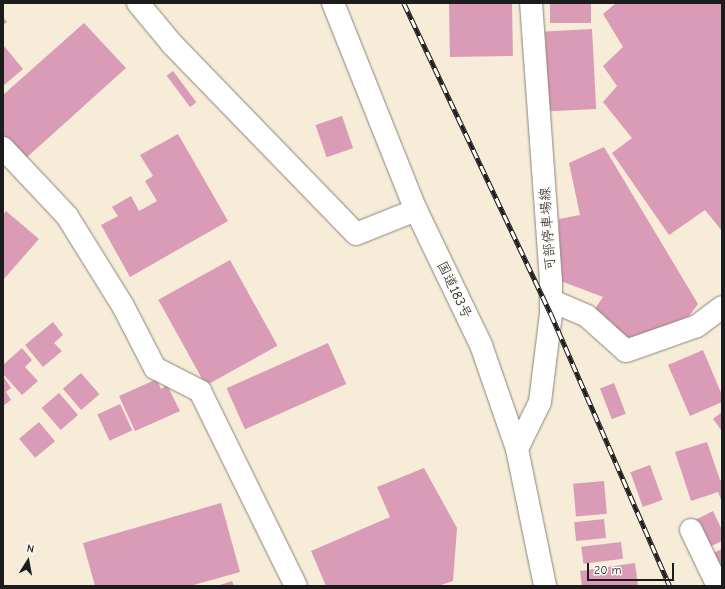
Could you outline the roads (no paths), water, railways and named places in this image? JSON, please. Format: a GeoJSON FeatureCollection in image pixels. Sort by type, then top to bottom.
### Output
{"type":"FeatureCollection","features":[{"type":"Feature","properties":{"kind":"main road"},"geometry":{"type":"LineString","coordinates":[[138,3],[172,44],[356,234],[416,210]]}},
{"type":"Feature","properties":{"kind":"main road","name":"国道183号"},"geometry":{"type":"LineString","coordinates":[[333,3],[416,210],[481,345],[517,449],[545,586]]}},
{"type":"Feature","properties":{"kind":"main road","name":"可部停車場線"},"geometry":{"type":"LineString","coordinates":[[517,449],[540,402],[552,301],[531,3]]}},
{"type":"Feature","properties":{"kind":"main road"},"geometry":{"type":"LineString","coordinates":[[3,148],[67,216],[123,306],[155,368],[200,391],[296,586]]}},
{"type":"Feature","properties":{"kind":"main road"},"geometry":{"type":"LineString","coordinates":[[552,301],[587,316],[626,351],[697,326],[722,307]]}},
{"type":"Feature","properties":{"kind":"main road"},"geometry":{"type":"LineString","coordinates":[[691,530],[718,586]]}},
{"type":"Feature","properties":{"kind":"railway"},"geometry":{"type":"LineString","coordinates":[[404,3],[551,314],[670,586]]}}]}
